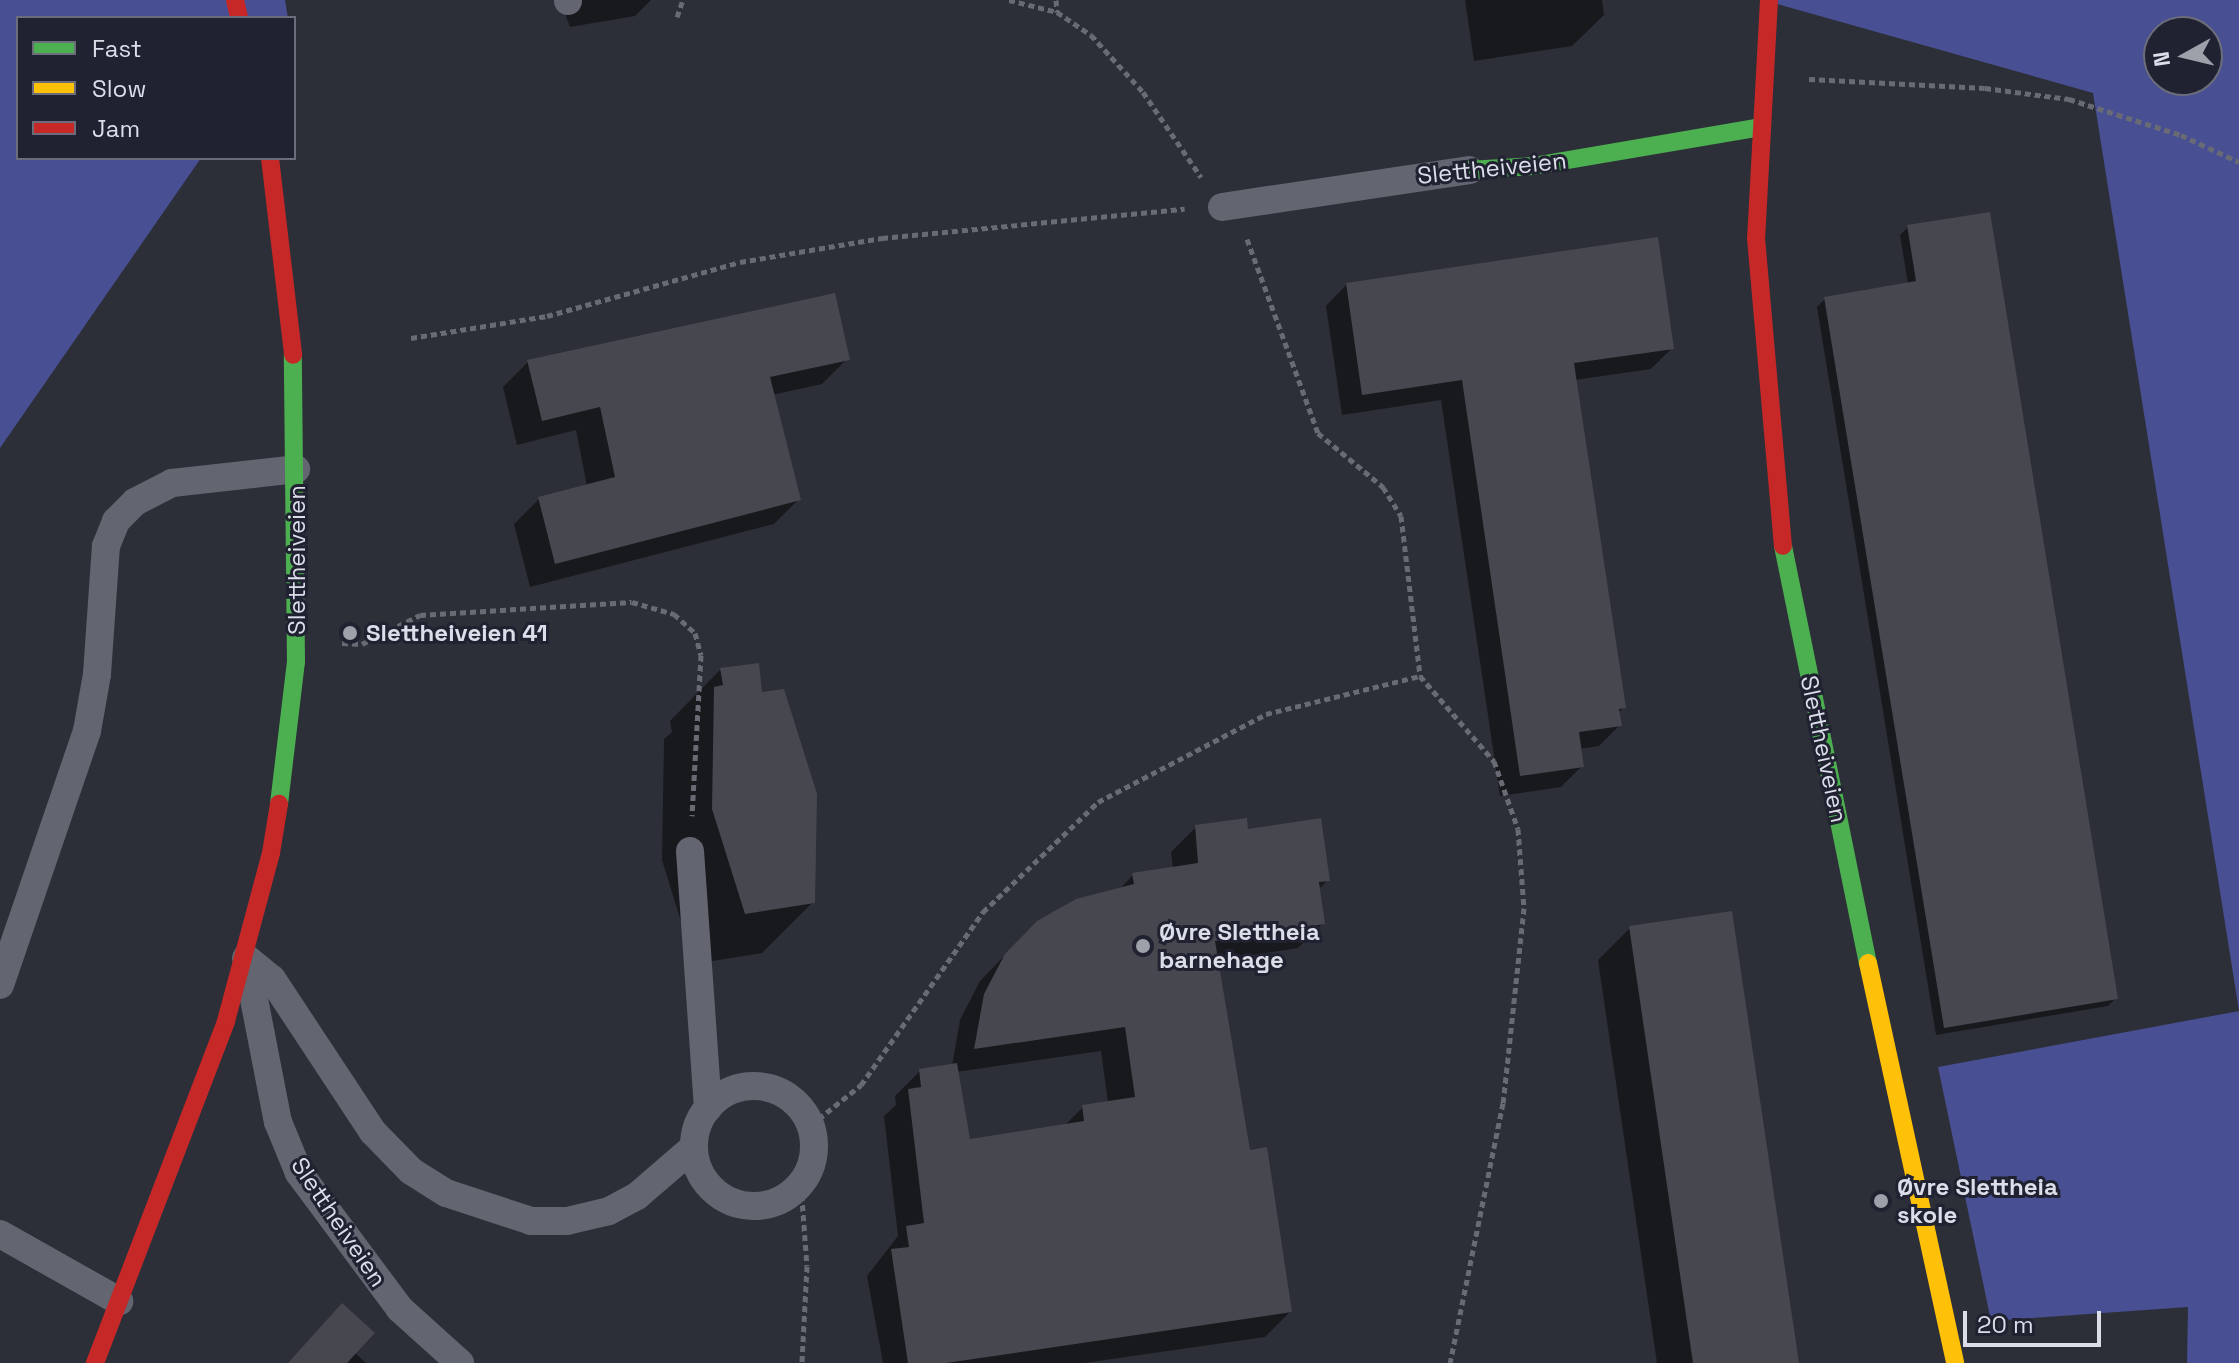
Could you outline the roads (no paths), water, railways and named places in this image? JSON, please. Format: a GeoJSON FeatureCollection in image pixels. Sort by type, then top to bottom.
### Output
{"type":"FeatureCollection","features":[{"type":"Feature","properties":{"kind":"street","name":"Slettheiveien"},"geometry":{"type":"LineString","coordinates":[[1769,0],[1757,253],[1776,509],[1814,713],[1955,1363]]}},
{"type":"Feature","properties":{"kind":"street","name":"Slettheiveien"},"geometry":{"type":"LineString","coordinates":[[1469,170],[1533,166],[1761,127]]}},
{"type":"Feature","properties":{"kind":"street","name":"Slettheiveien"},"geometry":{"type":"LineString","coordinates":[[95,1363],[199,1098],[246,958],[271,853],[297,641],[294,363],[270,160]]}},
{"type":"Feature","properties":{"kind":"lane","name":"Slettheiveien"},"geometry":{"type":"LineString","coordinates":[[1222,207],[1469,170]]}},
{"type":"Feature","properties":{"kind":"lane"},"geometry":{"type":"LineString","coordinates":[[0,985],[87,731],[97,674],[106,546],[116,521],[135,502],[172,483],[296,469]]}},
{"type":"Feature","properties":{"kind":"lane"},"geometry":{"type":"LineString","coordinates":[[246,958],[272,979],[373,1132],[411,1171],[446,1193],[531,1221],[567,1221],[609,1211],[637,1196],[694,1147],[708,1108],[690,851]]}},
{"type":"Feature","properties":{"kind":"lane","name":"Slettheiveien"},"geometry":{"type":"LineString","coordinates":[[246,958],[278,1122],[299,1173],[400,1309],[460,1363]]}},
{"type":"Feature","properties":{"kind":"lane"},"geometry":{"type":"LineString","coordinates":[[694,1147],[698,1168],[725,1200],[765,1206],[801,1185],[811,1167],[811,1125],[801,1107],[764,1087],[723,1094],[708,1108]]}},
{"type":"Feature","properties":{"kind":"lane"},"geometry":{"type":"LineString","coordinates":[[0,1234],[119,1301]]}},
{"type":"Feature","properties":{"kind":"place","name":"Slettheiveien 41"},"geometry":{"type":"Point","coordinates":[350,633]}},
{"type":"Feature","properties":{"kind":"place","name":"Øvre Slettheia barnehage"},"geometry":{"type":"Point","coordinates":[1143,946]}},
{"type":"Feature","properties":{"kind":"place","name":"Øvre Slettheia skole"},"geometry":{"type":"Point","coordinates":[1881,1201]}}]}
